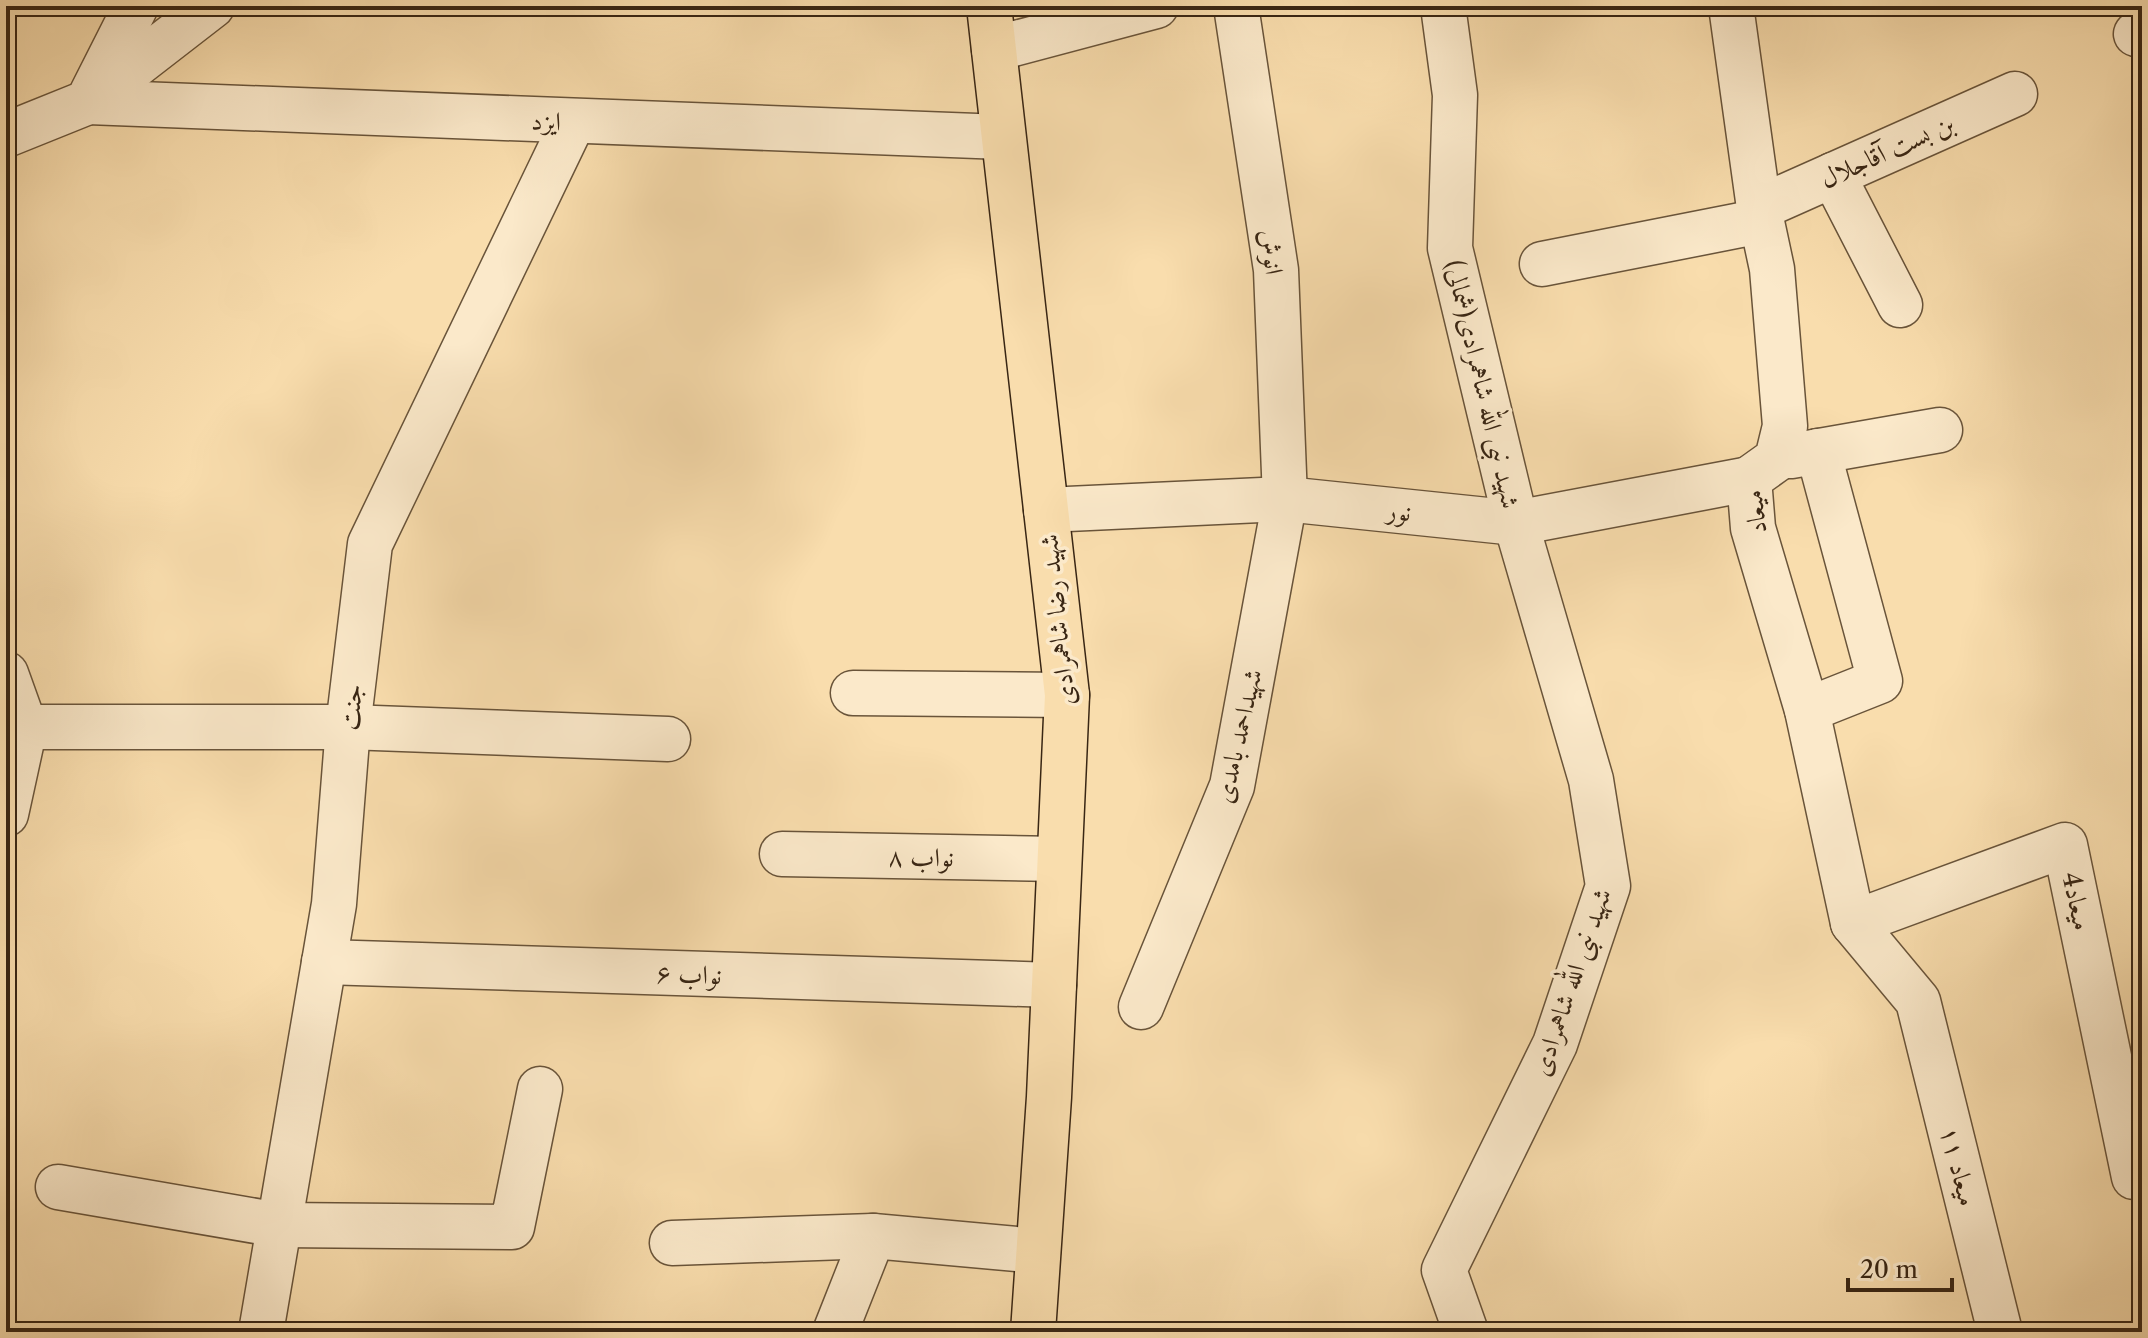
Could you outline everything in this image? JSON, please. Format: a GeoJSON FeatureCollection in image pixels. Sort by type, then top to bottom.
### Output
{"type":"FeatureCollection","features":[{"type":"Feature","properties":{"kind":"main road","name":"شهید رضا شاهمرادی"},"geometry":{"type":"LineString","coordinates":[[989,6],[1067,695],[1054,985],[1033,1332]]}},
{"type":"Feature","properties":{"kind":"street"},"geometry":{"type":"LineString","coordinates":[[88,102],[136,6]]}},
{"type":"Feature","properties":{"kind":"street"},"geometry":{"type":"LineString","coordinates":[[6,135],[88,102],[212,6]]}},
{"type":"Feature","properties":{"kind":"street"},"geometry":{"type":"LineString","coordinates":[[994,49],[1156,6]]}},
{"type":"Feature","properties":{"kind":"street","name":"انوش"},"geometry":{"type":"LineString","coordinates":[[1236,6],[1276,270],[1285,499]]}},
{"type":"Feature","properties":{"kind":"street","name":"شهید نبی الله شاهمرادی(شمالی)"},"geometry":{"type":"LineString","coordinates":[[1443,6],[1455,95],[1450,248],[1516,523]]}},
{"type":"Feature","properties":{"kind":"street","name":"میعاد"},"geometry":{"type":"LineString","coordinates":[[1731,6],[1760,214],[1772,269],[1785,426],[1781,463],[1753,528],[1807,710],[1853,923],[1918,1001]]}},
{"type":"Feature","properties":{"kind":"street","name":"بن بست آقاجلال"},"geometry":{"type":"LineString","coordinates":[[1542,264],[1760,214],[1833,175],[2015,94]]}},
{"type":"Feature","properties":{"kind":"street","name":"ایزد"},"geometry":{"type":"LineString","coordinates":[[88,102],[1003,137]]}},
{"type":"Feature","properties":{"kind":"street","name":"جنت"},"geometry":{"type":"LineString","coordinates":[[261,1332],[334,904],[348,727],[370,544],[573,122]]}},
{"type":"Feature","properties":{"kind":"street"},"geometry":{"type":"LineString","coordinates":[[1833,175],[1900,305]]}},
{"type":"Feature","properties":{"kind":"street","name":"نور"},"geometry":{"type":"LineString","coordinates":[[1046,510],[1285,499],[1516,523],[1940,430]]}},
{"type":"Feature","properties":{"kind":"street"},"geometry":{"type":"LineString","coordinates":[[1781,463],[1880,681],[1807,710]]}},
{"type":"Feature","properties":{"kind":"street","name":"شهیداحمد بامدی"},"geometry":{"type":"LineString","coordinates":[[1141,1007],[1232,786],[1285,499]]}},
{"type":"Feature","properties":{"kind":"street","name":"شهید نبی الله شاهمرادی"},"geometry":{"type":"LineString","coordinates":[[1466,1332],[1444,1270],[1555,1044],[1608,886],[1591,780],[1516,523]]}},
{"type":"Feature","properties":{"kind":"street"},"geometry":{"type":"LineString","coordinates":[[6,674],[25,727],[6,814]]}},
{"type":"Feature","properties":{"kind":"street"},"geometry":{"type":"LineString","coordinates":[[853,693],[1067,695]]}},
{"type":"Feature","properties":{"kind":"street"},"geometry":{"type":"LineString","coordinates":[[25,727],[348,727],[668,739]]}},
{"type":"Feature","properties":{"kind":"street","name":"میعاد4"},"geometry":{"type":"LineString","coordinates":[[1853,923],[2065,845],[2134,1177]]}},
{"type":"Feature","properties":{"kind":"street","name":"نواب ۸"},"geometry":{"type":"LineString","coordinates":[[782,854],[1059,859]]}},
{"type":"Feature","properties":{"kind":"street","name":"نواب ۶"},"geometry":{"type":"LineString","coordinates":[[324,962],[1054,985]]}},
{"type":"Feature","properties":{"kind":"street","name":"میعاد ۱۱"},"geometry":{"type":"LineString","coordinates":[[1918,1001],[1998,1331]]}},
{"type":"Feature","properties":{"kind":"street"},"geometry":{"type":"LineString","coordinates":[[58,1187],[279,1225],[512,1227],[540,1089]]}},
{"type":"Feature","properties":{"kind":"street"},"geometry":{"type":"LineString","coordinates":[[835,1332],[873,1236]]}},
{"type":"Feature","properties":{"kind":"street"},"geometry":{"type":"LineString","coordinates":[[672,1243],[873,1236],[1038,1251]]}}]}
